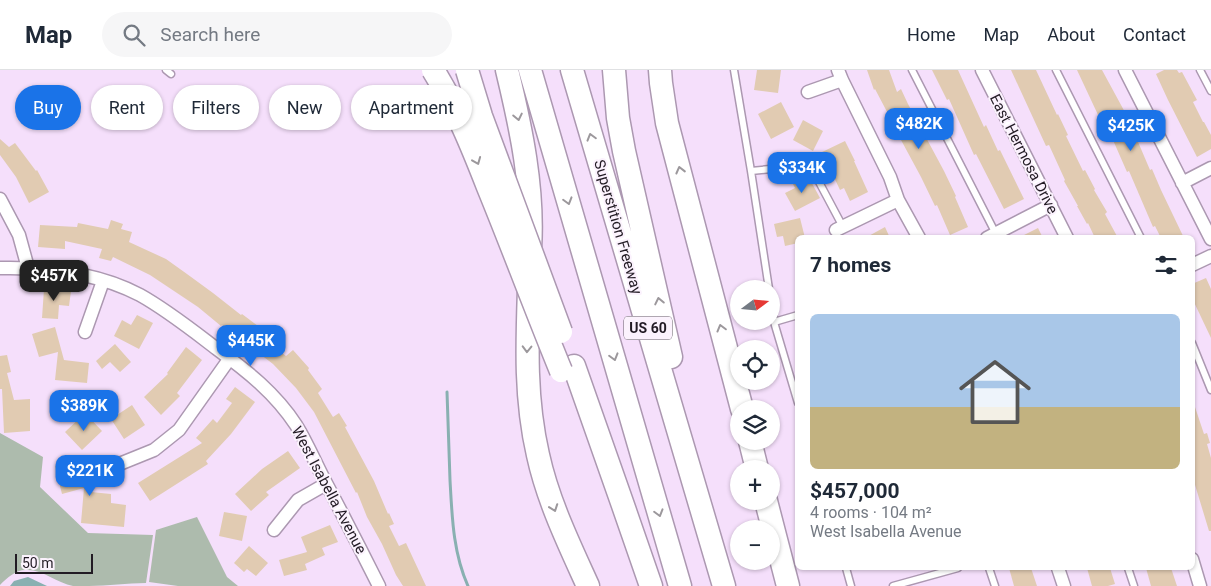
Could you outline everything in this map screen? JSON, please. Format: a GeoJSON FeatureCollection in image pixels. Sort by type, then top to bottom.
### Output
{"type":"FeatureCollection","features":[{"type":"Feature","properties":{"kind":"highway"},"geometry":{"type":"LineString","coordinates":[[433,70],[461,121],[506,230],[567,368],[626,511],[651,586]]}},
{"type":"Feature","properties":{"kind":"highway"},"geometry":{"type":"LineString","coordinates":[[467,70],[567,368],[645,586]]}},
{"type":"Feature","properties":{"kind":"highway"},"geometry":{"type":"LineString","coordinates":[[507,70],[522,136],[529,191],[531,237],[527,366],[532,423],[538,455],[548,489],[570,547],[588,586]]}},
{"type":"Feature","properties":{"kind":"highway","name":"US 60"},"geometry":{"type":"LineString","coordinates":[[530,70],[680,586]]}},
{"type":"Feature","properties":{"kind":"highway","name":"Superstition Freeway"},"geometry":{"type":"LineString","coordinates":[[572,70],[726,586]]}},
{"type":"Feature","properties":{"kind":"highway"},"geometry":{"type":"LineString","coordinates":[[614,70],[618,118],[626,160],[672,362],[716,525],[726,586]]}},
{"type":"Feature","properties":{"kind":"highway"},"geometry":{"type":"LineString","coordinates":[[660,70],[668,123],[740,400]]}},
{"type":"Feature","properties":{"kind":"highway"},"geometry":{"type":"LineString","coordinates":[[768,510],[788,586]]}},
{"type":"Feature","properties":{"kind":"street","name":"East Hermosa Drive"},"geometry":{"type":"LineString","coordinates":[[982,70],[1066,235]]}},
{"type":"Feature","properties":{"kind":"street"},"geometry":{"type":"LineString","coordinates":[[1126,70],[1211,239]]}},
{"type":"Feature","properties":{"kind":"street"},"geometry":{"type":"LineString","coordinates":[[808,92],[840,75],[890,177],[898,200],[917,235]]}},
{"type":"Feature","properties":{"kind":"street"},"geometry":{"type":"LineString","coordinates":[[1182,183],[1211,168]]}},
{"type":"Feature","properties":{"kind":"street"},"geometry":{"type":"LineString","coordinates":[[0,199],[19,235],[28,268]]}},
{"type":"Feature","properties":{"kind":"street"},"geometry":{"type":"LineString","coordinates":[[840,229],[898,200]]}},
{"type":"Feature","properties":{"kind":"street"},"geometry":{"type":"LineString","coordinates":[[995,235],[1051,205]]}},
{"type":"Feature","properties":{"kind":"street"},"geometry":{"type":"LineString","coordinates":[[1195,264],[1211,256]]}},
{"type":"Feature","properties":{"kind":"street","name":"West Isabella Avenue"},"geometry":{"type":"LineString","coordinates":[[0,268],[28,268],[84,274],[139,294],[230,358],[265,387],[282,405],[310,448],[326,484],[379,586]]}},
{"type":"Feature","properties":{"kind":"street"},"geometry":{"type":"LineString","coordinates":[[86,332],[103,281]]}},
{"type":"Feature","properties":{"kind":"street"},"geometry":{"type":"LineString","coordinates":[[112,467],[154,450],[179,430],[230,358]]}},
{"type":"Feature","properties":{"kind":"street"},"geometry":{"type":"LineString","coordinates":[[274,530],[298,500],[326,484]]}},
{"type":"Feature","properties":{"kind":"street"},"geometry":{"type":"LineString","coordinates":[[1195,569],[1200,586]]}},
{"type":"Feature","properties":{"kind":"street"},"geometry":{"type":"LineString","coordinates":[[1059,570],[1064,586]]}},
{"type":"Feature","properties":{"kind":"lane"},"geometry":{"type":"LineString","coordinates":[[734,70],[752,171],[768,280]]}},
{"type":"Feature","properties":{"kind":"lane"},"geometry":{"type":"LineString","coordinates":[[912,70],[993,235]]}},
{"type":"Feature","properties":{"kind":"lane"},"geometry":{"type":"LineString","coordinates":[[1056,70],[1139,235]]}},
{"type":"Feature","properties":{"kind":"lane"},"geometry":{"type":"LineString","coordinates":[[1200,70],[1211,91]]}},
{"type":"Feature","properties":{"kind":"lane"},"geometry":{"type":"LineString","coordinates":[[752,171],[810,165],[840,229]]}},
{"type":"Feature","properties":{"kind":"lane"},"geometry":{"type":"LineString","coordinates":[[780,320],[795,315]]}},
{"type":"Feature","properties":{"kind":"lane"},"geometry":{"type":"LineString","coordinates":[[776,330],[795,393]]}},
{"type":"Feature","properties":{"kind":"lane"},"geometry":{"type":"LineString","coordinates":[[1195,350],[1211,390]]}},
{"type":"Feature","properties":{"kind":"lane"},"geometry":{"type":"LineString","coordinates":[[847,570],[851,586]]}},
{"type":"Feature","properties":{"kind":"lane"},"geometry":{"type":"LineString","coordinates":[[893,586],[951,570]]}},
{"type":"Feature","properties":{"kind":"lane"},"geometry":{"type":"LineString","coordinates":[[991,570],[995,586]]}},
{"type":"Feature","properties":{"kind":"lane"},"geometry":{"type":"LineString","coordinates":[[1129,570],[1134,586]]}},
{"type":"Feature","properties":{"kind":"shaded area"},"geometry":{"type":"Polygon","coordinates":[[[0,433],[43,457],[40,487],[88,533],[153,535],[146,583],[73,586],[32,570],[22,570],[8,577],[0,585],[0,433]]]}},
{"type":"Feature","properties":{"kind":"shaded area"},"geometry":{"type":"Polygon","coordinates":[[[197,517],[227,577],[238,586],[178,586],[149,582],[156,530],[197,517]]]}},
{"type":"Feature","properties":{"kind":"shaded area"},"geometry":{"type":"Polygon","coordinates":[[[28,577],[47,586],[10,586],[14,581],[28,577]]]}},
{"type":"Feature","properties":{"kind":"building"},"geometry":{"type":"Polygon","coordinates":[[[757,70],[781,70],[778,93],[754,90],[757,70]]]}},
{"type":"Feature","properties":{"kind":"building"},"geometry":{"type":"Polygon","coordinates":[[[867,70],[889,70],[897,92],[901,89],[944,171],[968,227],[950,235],[937,205],[935,206],[874,90],[867,70]]]}},
{"type":"Feature","properties":{"kind":"building"},"geometry":{"type":"Polygon","coordinates":[[[932,70],[958,70],[984,127],[986,125],[1024,199],[1004,209],[976,154],[974,155],[949,99],[947,100],[932,70]]]}},
{"type":"Feature","properties":{"kind":"building"},"geometry":{"type":"Polygon","coordinates":[[[1011,70],[1036,70],[1068,135],[1066,136],[1083,171],[1085,170],[1107,212],[1105,214],[1116,235],[1094,235],[1064,181],[1049,145],[1046,146],[1011,70]]]}},
{"type":"Feature","properties":{"kind":"building"},"geometry":{"type":"Polygon","coordinates":[[[1077,70],[1102,70],[1127,116],[1150,170],[1152,169],[1183,235],[1160,235],[1155,226],[1153,227],[1102,115],[1099,117],[1077,70]]]}},
{"type":"Feature","properties":{"kind":"building"},"geometry":{"type":"Polygon","coordinates":[[[1164,70],[1182,72],[1197,100],[1193,102],[1211,135],[1211,149],[1197,157],[1156,74],[1164,70]]]}},
{"type":"Feature","properties":{"kind":"building"},"geometry":{"type":"Polygon","coordinates":[[[781,102],[794,127],[771,139],[758,114],[781,102]]]}},
{"type":"Feature","properties":{"kind":"building"},"geometry":{"type":"Polygon","coordinates":[[[803,120],[823,131],[813,151],[793,140],[803,120]]]}},
{"type":"Feature","properties":{"kind":"building"},"geometry":{"type":"Polygon","coordinates":[[[0,139],[9,147],[15,143],[37,170],[49,192],[29,203],[16,177],[0,155],[0,139]]]}},
{"type":"Feature","properties":{"kind":"building"},"geometry":{"type":"Polygon","coordinates":[[[845,141],[868,192],[850,201],[844,188],[840,190],[820,153],[845,141]]]}},
{"type":"Feature","properties":{"kind":"building"},"geometry":{"type":"Polygon","coordinates":[[[808,176],[820,198],[795,211],[785,193],[795,188],[793,184],[808,176]]]}},
{"type":"Feature","properties":{"kind":"building"},"geometry":{"type":"Polygon","coordinates":[[[800,218],[804,235],[795,235],[795,244],[785,246],[783,236],[777,237],[774,224],[800,218]]]}},
{"type":"Feature","properties":{"kind":"building"},"geometry":{"type":"Polygon","coordinates":[[[111,220],[123,224],[121,229],[132,232],[129,242],[166,259],[278,341],[274,347],[286,356],[293,350],[309,368],[308,370],[322,389],[318,393],[333,417],[339,413],[347,426],[345,427],[374,481],[394,524],[389,526],[399,546],[406,543],[426,586],[403,586],[367,517],[357,492],[314,412],[296,388],[273,364],[198,307],[150,275],[113,257],[111,261],[99,258],[102,249],[65,241],[65,249],[38,247],[40,225],[77,227],[78,223],[108,229],[111,220]]]}},
{"type":"Feature","properties":{"kind":"building"},"geometry":{"type":"Polygon","coordinates":[[[885,227],[889,235],[870,235],[885,227]]]}},
{"type":"Feature","properties":{"kind":"building"},"geometry":{"type":"Polygon","coordinates":[[[1038,228],[1042,235],[1024,235],[1038,228]]]}},
{"type":"Feature","properties":{"kind":"building"},"geometry":{"type":"Polygon","coordinates":[[[1206,278],[1211,289],[1211,338],[1195,304],[1195,283],[1206,278]]]}},
{"type":"Feature","properties":{"kind":"building"},"geometry":{"type":"Polygon","coordinates":[[[44,289],[71,291],[69,306],[59,305],[58,319],[42,318],[44,289]]]}},
{"type":"Feature","properties":{"kind":"building"},"geometry":{"type":"Polygon","coordinates":[[[137,315],[153,323],[139,349],[114,336],[122,320],[131,325],[137,315]]]}},
{"type":"Feature","properties":{"kind":"building"},"geometry":{"type":"Polygon","coordinates":[[[55,327],[64,360],[89,363],[87,383],[55,380],[58,352],[39,357],[32,334],[55,327]]]}},
{"type":"Feature","properties":{"kind":"building"},"geometry":{"type":"Polygon","coordinates":[[[115,344],[131,362],[120,372],[110,362],[102,369],[96,361],[115,344]]]}},
{"type":"Feature","properties":{"kind":"building"},"geometry":{"type":"Polygon","coordinates":[[[186,347],[202,360],[177,393],[180,396],[161,415],[144,397],[168,374],[186,347]]]}},
{"type":"Feature","properties":{"kind":"building"},"geometry":{"type":"Polygon","coordinates":[[[7,355],[11,372],[7,373],[14,400],[30,399],[30,431],[4,433],[2,389],[0,389],[0,356],[7,355]]]}},
{"type":"Feature","properties":{"kind":"building"},"geometry":{"type":"Polygon","coordinates":[[[235,387],[255,402],[231,434],[206,461],[208,464],[150,501],[138,483],[202,443],[196,438],[213,419],[217,423],[232,403],[226,399],[235,387]]]}},
{"type":"Feature","properties":{"kind":"building"},"geometry":{"type":"Polygon","coordinates":[[[132,405],[145,425],[124,439],[111,419],[132,405]]]}},
{"type":"Feature","properties":{"kind":"building"},"geometry":{"type":"Polygon","coordinates":[[[1195,407],[1204,434],[1207,433],[1210,443],[1207,444],[1211,458],[1211,531],[1209,531],[1195,485],[1195,407]]]}},
{"type":"Feature","properties":{"kind":"building"},"geometry":{"type":"Polygon","coordinates":[[[85,413],[102,431],[82,450],[65,432],[85,413]]]}},
{"type":"Feature","properties":{"kind":"building"},"geometry":{"type":"Polygon","coordinates":[[[288,451],[300,468],[266,492],[269,495],[251,511],[235,494],[262,469],[288,451]]]}},
{"type":"Feature","properties":{"kind":"building"},"geometry":{"type":"Polygon","coordinates":[[[82,459],[91,492],[111,494],[111,503],[126,505],[124,527],[81,523],[84,488],[62,494],[55,466],[82,459]]]}},
{"type":"Feature","properties":{"kind":"building"},"geometry":{"type":"Polygon","coordinates":[[[224,512],[247,516],[242,541],[219,536],[224,512]]]}},
{"type":"Feature","properties":{"kind":"building"},"geometry":{"type":"Polygon","coordinates":[[[330,525],[338,542],[322,548],[325,555],[305,564],[307,570],[284,576],[279,560],[307,552],[301,537],[330,525]]]}},
{"type":"Feature","properties":{"kind":"building"},"geometry":{"type":"Polygon","coordinates":[[[249,546],[268,563],[256,576],[247,569],[244,572],[234,563],[249,546]]]}},
{"type":"Feature","properties":{"kind":"building"},"geometry":{"type":"Polygon","coordinates":[[[1010,570],[1032,570],[1037,586],[1014,586],[1010,570]]]}},
{"type":"Feature","properties":{"kind":"building"},"geometry":{"type":"Polygon","coordinates":[[[1088,570],[1111,570],[1115,584],[1092,586],[1088,570]]]}},
{"type":"Feature","properties":{"kind":"building"},"geometry":{"type":"Polygon","coordinates":[[[1147,570],[1172,570],[1177,586],[1151,586],[1147,570]]]}},
{"type":"Feature","properties":{"kind":"waterway"},"geometry":{"type":"LineString","coordinates":[[447,392],[453,521],[459,561],[468,586]]}}]}
